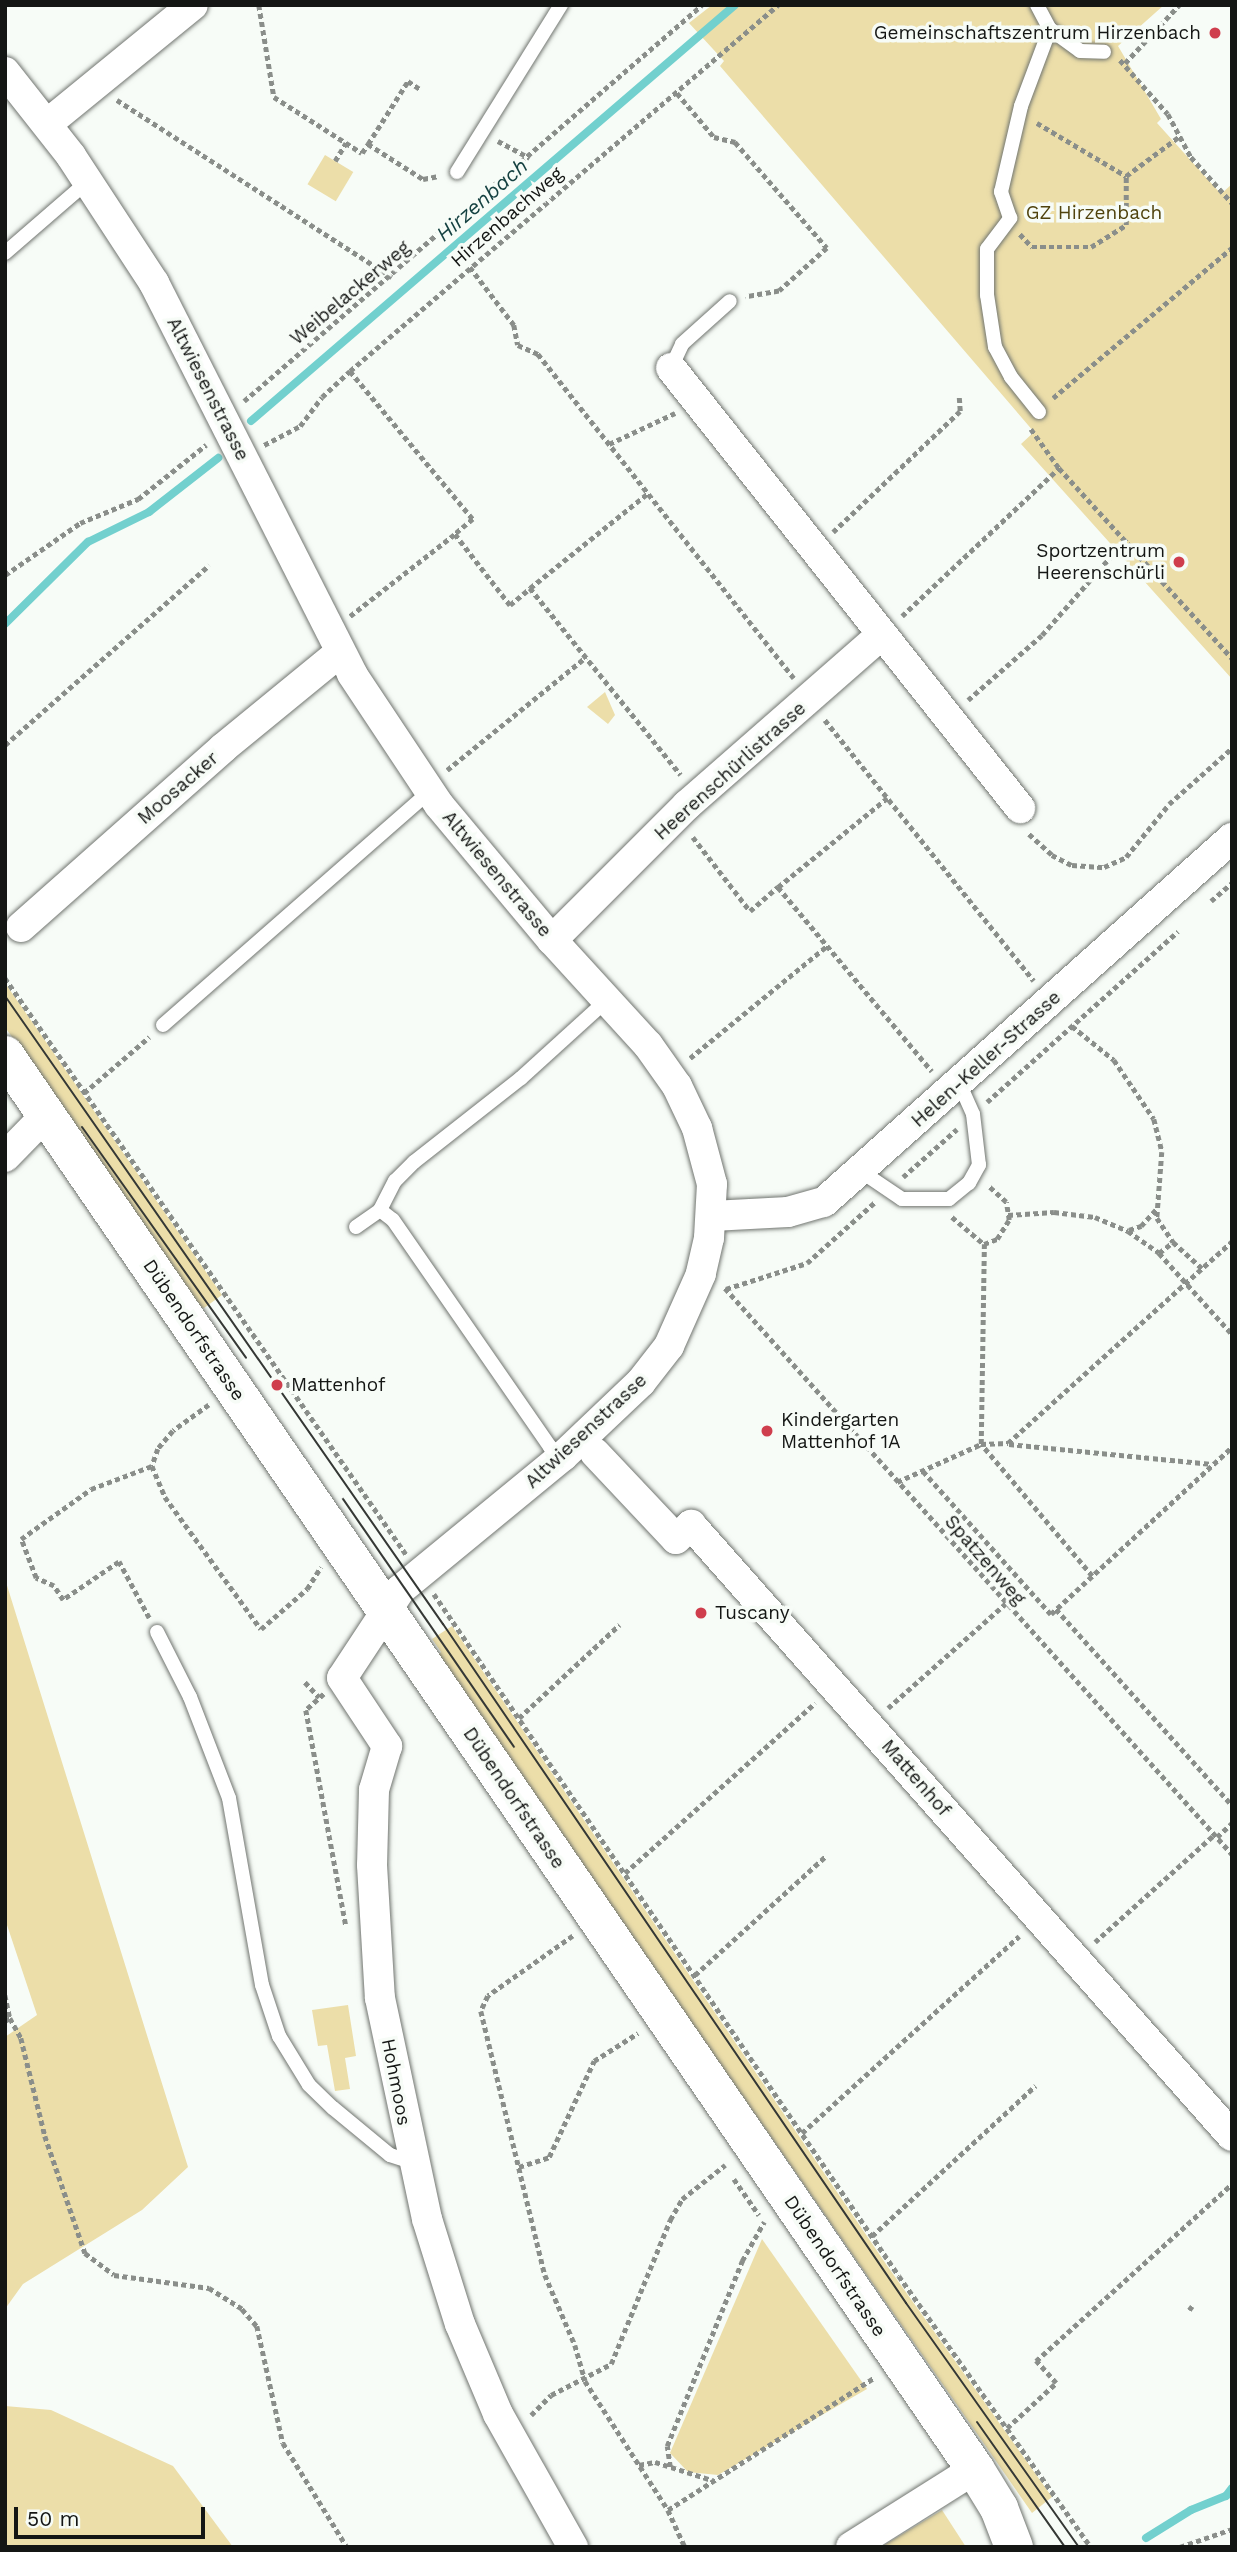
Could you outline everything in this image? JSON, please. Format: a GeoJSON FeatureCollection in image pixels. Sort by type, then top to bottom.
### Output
{"type":"FeatureCollection","features":[{"type":"Feature","properties":{"kind":"street"},"geometry":{"type":"LineString","coordinates":[[47,124],[193,5]]}},
{"type":"Feature","properties":{"kind":"street","name":"Altwiesenstrasse"},"geometry":{"type":"LineString","coordinates":[[5,72],[88,181],[154,284],[233,418],[339,653],[433,784],[552,940],[648,1045],[677,1086],[697,1128],[709,1172],[712,1216],[701,1274],[669,1346],[641,1382],[563,1455],[404,1586],[383,1611]]}},
{"type":"Feature","properties":{"kind":"street"},"geometry":{"type":"LineString","coordinates":[[671,368],[891,626],[1021,820]]}},
{"type":"Feature","properties":{"kind":"street","name":"Heerenschürlistrasse"},"geometry":{"type":"LineString","coordinates":[[552,940],[687,805],[891,626]]}},
{"type":"Feature","properties":{"kind":"street","name":"Moosacker"},"geometry":{"type":"LineString","coordinates":[[21,927],[223,748],[339,653]]}},
{"type":"Feature","properties":{"kind":"street","name":"Helen-Keller-Strasse"},"geometry":{"type":"LineString","coordinates":[[712,1216],[788,1212],[824,1202],[862,1172],[949,1082],[1232,838]]}},
{"type":"Feature","properties":{"kind":"street","name":"Dübendorfstrasse"},"geometry":{"type":"LineString","coordinates":[[5,1055],[383,1611],[975,2469],[999,2508],[1014,2547]]}},
{"type":"Feature","properties":{"kind":"street"},"geometry":{"type":"LineString","coordinates":[[5,1157],[46,1115]]}},
{"type":"Feature","properties":{"kind":"street","name":"Mattenhof"},"geometry":{"type":"LineString","coordinates":[[595,1453],[676,1539],[691,1525],[1232,2136]]}},
{"type":"Feature","properties":{"kind":"street"},"geometry":{"type":"LineString","coordinates":[[331,1688],[383,1611]]}},
{"type":"Feature","properties":{"kind":"street","name":"Hohmoos"},"geometry":{"type":"LineString","coordinates":[[331,1688],[387,1746],[374,1790],[372,1865],[377,1949],[380,1998],[412,2162],[460,2324],[514,2448],[573,2547]]}},
{"type":"Feature","properties":{"kind":"street"},"geometry":{"type":"LineString","coordinates":[[851,2547],[975,2469]]}},
{"type":"Feature","properties":{"kind":"lane"},"geometry":{"type":"LineString","coordinates":[[457,172],[561,5]]}},
{"type":"Feature","properties":{"kind":"lane"},"geometry":{"type":"LineString","coordinates":[[1037,5],[1050,29],[1080,51],[1104,52]]}},
{"type":"Feature","properties":{"kind":"lane"},"geometry":{"type":"LineString","coordinates":[[1039,412],[1011,377],[995,347],[987,295],[987,248],[1007,222],[1001,192],[1020,111],[1050,29]]}},
{"type":"Feature","properties":{"kind":"lane"},"geometry":{"type":"LineString","coordinates":[[5,253],[88,181]]}},
{"type":"Feature","properties":{"kind":"lane"},"geometry":{"type":"LineString","coordinates":[[671,368],[682,344],[735,299]]}},
{"type":"Feature","properties":{"kind":"lane"},"geometry":{"type":"LineString","coordinates":[[163,1025],[433,784]]}},
{"type":"Feature","properties":{"kind":"lane"},"geometry":{"type":"LineString","coordinates":[[356,1227],[380,1210],[395,1181],[414,1162],[521,1078],[606,1001]]}},
{"type":"Feature","properties":{"kind":"lane"},"geometry":{"type":"LineString","coordinates":[[862,1172],[902,1199],[939,1200],[949,1199],[975,1173],[979,1165],[973,1114],[949,1082]]}},
{"type":"Feature","properties":{"kind":"lane"},"geometry":{"type":"LineString","coordinates":[[380,1210],[393,1220],[550,1447],[563,1455]]}},
{"type":"Feature","properties":{"kind":"lane"},"geometry":{"type":"LineString","coordinates":[[157,1632],[190,1697],[229,1798],[262,1985],[279,2035],[309,2085],[333,2108],[390,2155],[412,2162]]}},
{"type":"Feature","properties":{"kind":"path"},"geometry":{"type":"LineString","coordinates":[[259,5],[274,97],[362,153],[408,82],[420,89]]}},
{"type":"Feature","properties":{"kind":"path","name":"Weibelackerweg"},"geometry":{"type":"LineString","coordinates":[[5,575],[79,523],[138,499],[167,480],[233,418],[702,5]]}},
{"type":"Feature","properties":{"kind":"path","name":"Hirzenbachweg"},"geometry":{"type":"LineString","coordinates":[[256,449],[300,426],[322,397],[350,371],[778,5]]}},
{"type":"Feature","properties":{"kind":"path"},"geometry":{"type":"LineString","coordinates":[[1125,62],[1179,5]]}},
{"type":"Feature","properties":{"kind":"path"},"geometry":{"type":"LineString","coordinates":[[1104,52],[1125,62],[1168,114],[1191,157],[1232,202]]}},
{"type":"Feature","properties":{"kind":"path"},"geometry":{"type":"LineString","coordinates":[[677,93],[714,136],[735,142],[827,248],[779,291],[735,299]]}},
{"type":"Feature","properties":{"kind":"path"},"geometry":{"type":"LineString","coordinates":[[112,94],[120,104],[392,277]]}},
{"type":"Feature","properties":{"kind":"path"},"geometry":{"type":"LineString","coordinates":[[1020,111],[1126,176]]}},
{"type":"Feature","properties":{"kind":"path"},"geometry":{"type":"LineString","coordinates":[[482,132],[530,158]]}},
{"type":"Feature","properties":{"kind":"path"},"geometry":{"type":"LineString","coordinates":[[1126,176],[1180,136]]}},
{"type":"Feature","properties":{"kind":"path"},"geometry":{"type":"LineString","coordinates":[[335,161],[346,143]]}},
{"type":"Feature","properties":{"kind":"path"},"geometry":{"type":"LineString","coordinates":[[368,144],[423,178],[457,172]]}},
{"type":"Feature","properties":{"kind":"path"},"geometry":{"type":"LineString","coordinates":[[1007,222],[1032,247],[1091,247],[1126,225],[1126,176]]}},
{"type":"Feature","properties":{"kind":"path"},"geometry":{"type":"LineString","coordinates":[[1232,248],[1039,412],[1030,424],[1033,435],[1059,468],[1232,658]]}},
{"type":"Feature","properties":{"kind":"path"},"geometry":{"type":"LineString","coordinates":[[470,267],[514,325],[518,345],[538,354],[799,685]]}},
{"type":"Feature","properties":{"kind":"path"},"geometry":{"type":"LineString","coordinates":[[341,623],[473,519],[350,371]]}},
{"type":"Feature","properties":{"kind":"path"},"geometry":{"type":"LineString","coordinates":[[824,539],[960,411],[959,397]]}},
{"type":"Feature","properties":{"kind":"path"},"geometry":{"type":"LineString","coordinates":[[610,444],[682,413]]}},
{"type":"Feature","properties":{"kind":"path"},"geometry":{"type":"LineString","coordinates":[[891,626],[1059,468]]}},
{"type":"Feature","properties":{"kind":"path"},"geometry":{"type":"LineString","coordinates":[[455,534],[510,605],[648,493]]}},
{"type":"Feature","properties":{"kind":"path"},"geometry":{"type":"LineString","coordinates":[[958,708],[1042,635],[1126,539]]}},
{"type":"Feature","properties":{"kind":"path"},"geometry":{"type":"LineString","coordinates":[[5,745],[209,565]]}},
{"type":"Feature","properties":{"kind":"path"},"geometry":{"type":"LineString","coordinates":[[530,588],[687,782]]}},
{"type":"Feature","properties":{"kind":"path"},"geometry":{"type":"LineString","coordinates":[[433,784],[586,657]]}},
{"type":"Feature","properties":{"kind":"path"},"geometry":{"type":"LineString","coordinates":[[819,712],[1041,990]]}},
{"type":"Feature","properties":{"kind":"path"},"geometry":{"type":"LineString","coordinates":[[1021,820],[1052,855],[1072,865],[1104,867],[1126,857],[1169,804],[1232,748]]}},
{"type":"Feature","properties":{"kind":"path"},"geometry":{"type":"LineString","coordinates":[[687,830],[750,911],[887,798]]}},
{"type":"Feature","properties":{"kind":"path"},"geometry":{"type":"LineString","coordinates":[[1211,901],[1232,883]]}},
{"type":"Feature","properties":{"kind":"path"},"geometry":{"type":"LineString","coordinates":[[778,887],[949,1082]]}},
{"type":"Feature","properties":{"kind":"path"},"geometry":{"type":"LineString","coordinates":[[684,1063],[827,946]]}},
{"type":"Feature","properties":{"kind":"path"},"geometry":{"type":"LineString","coordinates":[[5,978],[272,1357],[402,1549],[409,1558],[415,1557]]}},
{"type":"Feature","properties":{"kind":"path"},"geometry":{"type":"LineString","coordinates":[[84,1093],[163,1025]]}},
{"type":"Feature","properties":{"kind":"path"},"geometry":{"type":"LineString","coordinates":[[1072,1026],[1114,1060],[1154,1119],[1162,1152],[1157,1217],[1173,1242],[1202,1268]]}},
{"type":"Feature","properties":{"kind":"path"},"geometry":{"type":"LineString","coordinates":[[975,1173],[1006,1202],[1008,1216],[997,1239],[984,1244]]}},
{"type":"Feature","properties":{"kind":"path"},"geometry":{"type":"LineString","coordinates":[[939,1200],[984,1244],[981,1444],[1092,1576]]}},
{"type":"Feature","properties":{"kind":"path"},"geometry":{"type":"LineString","coordinates":[[1128,1231],[1142,1226],[1157,1208]]}},
{"type":"Feature","properties":{"kind":"path"},"geometry":{"type":"LineString","coordinates":[[1008,1216],[1054,1212],[1095,1217],[1128,1231],[1159,1253],[1232,1334]]}},
{"type":"Feature","properties":{"kind":"path"},"geometry":{"type":"LineString","coordinates":[[1008,1443],[1232,1241]]}},
{"type":"Feature","properties":{"kind":"path"},"geometry":{"type":"LineString","coordinates":[[1159,1253],[1173,1242]]}},
{"type":"Feature","properties":{"kind":"path","name":"Spatzenweg"},"geometry":{"type":"LineString","coordinates":[[718,1283],[1232,1854]]}},
{"type":"Feature","properties":{"kind":"path"},"geometry":{"type":"LineString","coordinates":[[272,1357],[272,1369]]}},
{"type":"Feature","properties":{"kind":"path"},"geometry":{"type":"LineString","coordinates":[[216,1400],[173,1431],[158,1449],[152,1466],[165,1497],[261,1629],[307,1589],[326,1561]]}},
{"type":"Feature","properties":{"kind":"path"},"geometry":{"type":"LineString","coordinates":[[897,1482],[968,1446],[981,1444],[1008,1443],[1213,1464]]}},
{"type":"Feature","properties":{"kind":"path"},"geometry":{"type":"LineString","coordinates":[[923,1471],[1051,1614],[1232,1447]]}},
{"type":"Feature","properties":{"kind":"path"},"geometry":{"type":"LineString","coordinates":[[152,1466],[91,1489],[21,1539],[36,1578],[54,1586],[62,1600],[119,1562],[157,1632]]}},
{"type":"Feature","properties":{"kind":"path"},"geometry":{"type":"LineString","coordinates":[[434,1583],[433,1593],[872,2236],[1091,2547]]}},
{"type":"Feature","properties":{"kind":"path"},"geometry":{"type":"LineString","coordinates":[[869,1725],[1005,1604]]}},
{"type":"Feature","properties":{"kind":"path"},"geometry":{"type":"LineString","coordinates":[[1056,1609],[1232,1805]]}},
{"type":"Feature","properties":{"kind":"path"},"geometry":{"type":"LineString","coordinates":[[519,1718],[619,1625]]}},
{"type":"Feature","properties":{"kind":"path"},"geometry":{"type":"LineString","coordinates":[[305,1682],[331,1688]]}},
{"type":"Feature","properties":{"kind":"path"},"geometry":{"type":"LineString","coordinates":[[625,1873],[834,1686]]}},
{"type":"Feature","properties":{"kind":"path"},"geometry":{"type":"LineString","coordinates":[[331,1688],[306,1710],[351,1953],[377,1949]]}},
{"type":"Feature","properties":{"kind":"path"},"geometry":{"type":"LineString","coordinates":[[1076,1959],[1232,1823]]}},
{"type":"Feature","properties":{"kind":"path"},"geometry":{"type":"LineString","coordinates":[[695,1975],[827,1856]]}},
{"type":"Feature","properties":{"kind":"path"},"geometry":{"type":"LineString","coordinates":[[802,2133],[1039,1917]]}},
{"type":"Feature","properties":{"kind":"path"},"geometry":{"type":"LineString","coordinates":[[574,1936],[488,1996],[481,2011],[545,2275],[575,2345],[585,2381],[668,2510],[685,2547]]}},
{"type":"Feature","properties":{"kind":"path"},"geometry":{"type":"LineString","coordinates":[[5,1995],[7,2020],[21,2038],[45,2136],[85,2253],[114,2275],[209,2288],[242,2309],[257,2326],[283,2443],[347,2547]]}},
{"type":"Feature","properties":{"kind":"path"},"geometry":{"type":"LineString","coordinates":[[519,2167],[549,2157],[594,2061],[638,2033]]}},
{"type":"Feature","properties":{"kind":"path"},"geometry":{"type":"LineString","coordinates":[[872,2236],[1035,2086]]}},
{"type":"Feature","properties":{"kind":"path"},"geometry":{"type":"LineString","coordinates":[[514,2448],[533,2410],[551,2395],[585,2381],[611,2364],[682,2199],[725,2165]]}},
{"type":"Feature","properties":{"kind":"path"},"geometry":{"type":"LineString","coordinates":[[1007,2428],[1056,2383],[1036,2361],[1232,2184]]}},
{"type":"Feature","properties":{"kind":"path"},"geometry":{"type":"LineString","coordinates":[[670,2467],[667,2446],[742,2261],[764,2222]]}},
{"type":"Feature","properties":{"kind":"path"},"geometry":{"type":"LineString","coordinates":[[668,2510],[875,2377]]}},
{"type":"Feature","properties":{"kind":"path"},"geometry":{"type":"LineString","coordinates":[[639,2465],[655,2462],[713,2481]]}},
{"type":"Feature","properties":{"kind":"path"},"geometry":{"type":"LineString","coordinates":[[1180,2547],[1232,2529]]}},
{"type":"Feature","properties":{"kind":"green space","name":"GZ Hirzenbach"},"geometry":{"type":"Polygon","coordinates":[[[712,5],[1164,5],[1118,46],[1161,119],[1157,123],[1221,194],[1232,184],[1232,679],[1021,444],[1034,432],[720,66],[724,61],[689,23],[712,5]]]}},
{"type":"Feature","properties":{"kind":"green space"},"geometry":{"type":"Polygon","coordinates":[[[325,155],[353,172],[336,201],[307,184],[325,155]]]}},
{"type":"Feature","properties":{"kind":"green space"},"geometry":{"type":"Polygon","coordinates":[[[605,692],[615,715],[608,724],[587,707],[605,692]]]}},
{"type":"Feature","properties":{"kind":"green space"},"geometry":{"type":"Polygon","coordinates":[[[5,983],[222,1295],[204,1308],[198,1306],[5,1027],[5,983]]]}},
{"type":"Feature","properties":{"kind":"green space"},"geometry":{"type":"Polygon","coordinates":[[[5,1579],[188,2167],[142,2210],[23,2284],[5,2309],[5,2037],[37,2015],[5,1919],[5,1579]]]}},
{"type":"Feature","properties":{"kind":"green space"},"geometry":{"type":"Polygon","coordinates":[[[452,1626],[888,2267],[1052,2497],[1032,2513],[437,1656],[441,1652],[432,1639],[452,1626]]]}},
{"type":"Feature","properties":{"kind":"green space"},"geometry":{"type":"Polygon","coordinates":[[[348,2005],[356,2056],[345,2058],[350,2089],[335,2091],[327,2045],[318,2046],[312,2010],[348,2005]]]}},
{"type":"Feature","properties":{"kind":"green space"},"geometry":{"type":"Polygon","coordinates":[[[762,2239],[867,2389],[718,2475],[688,2472],[670,2453],[762,2239]]]}},
{"type":"Feature","properties":{"kind":"green space"},"geometry":{"type":"Polygon","coordinates":[[[5,2406],[51,2410],[173,2466],[233,2547],[5,2547],[5,2406]]]}},
{"type":"Feature","properties":{"kind":"green space"},"geometry":{"type":"Polygon","coordinates":[[[942,2510],[966,2547],[881,2547],[942,2510]]]}},
{"type":"Feature","properties":{"kind":"waterway","name":"Hirzenbach"},"geometry":{"type":"LineString","coordinates":[[251,421],[735,5]]}},
{"type":"Feature","properties":{"kind":"waterway","name":"Hirzenbach"},"geometry":{"type":"LineString","coordinates":[[5,624],[88,542],[149,512],[218,458]]}},
{"type":"Feature","properties":{"kind":"waterway"},"geometry":{"type":"LineString","coordinates":[[1146,2538],[1191,2510],[1226,2496],[1232,2488]]}},
{"type":"Feature","properties":{"kind":"tram line"},"geometry":{"type":"LineString","coordinates":[[5,996],[443,1624],[906,2303],[1079,2547]]}},
{"type":"Feature","properties":{"kind":"tram line"},"geometry":{"type":"LineString","coordinates":[[82,1127],[246,1358]]}},
{"type":"Feature","properties":{"kind":"tram line"},"geometry":{"type":"LineString","coordinates":[[343,1499],[514,1747]]}},
{"type":"Feature","properties":{"kind":"tram line"},"geometry":{"type":"LineString","coordinates":[[977,2422],[1065,2547]]}},
{"type":"Feature","properties":{"kind":"place","name":"Gemeinschaftszentrum Hirzenbach"},"geometry":{"type":"Point","coordinates":[1215,33]}},
{"type":"Feature","properties":{"kind":"place","name":"Sportzentrum Heerenschürli"},"geometry":{"type":"Point","coordinates":[1179,562]}},
{"type":"Feature","properties":{"kind":"place","name":"Mattenhof"},"geometry":{"type":"Point","coordinates":[277,1385]}},
{"type":"Feature","properties":{"kind":"place","name":"Kindergarten Mattenhof 1A"},"geometry":{"type":"Point","coordinates":[767,1431]}},
{"type":"Feature","properties":{"kind":"place","name":"Tuscany"},"geometry":{"type":"Point","coordinates":[701,1613]}}]}
